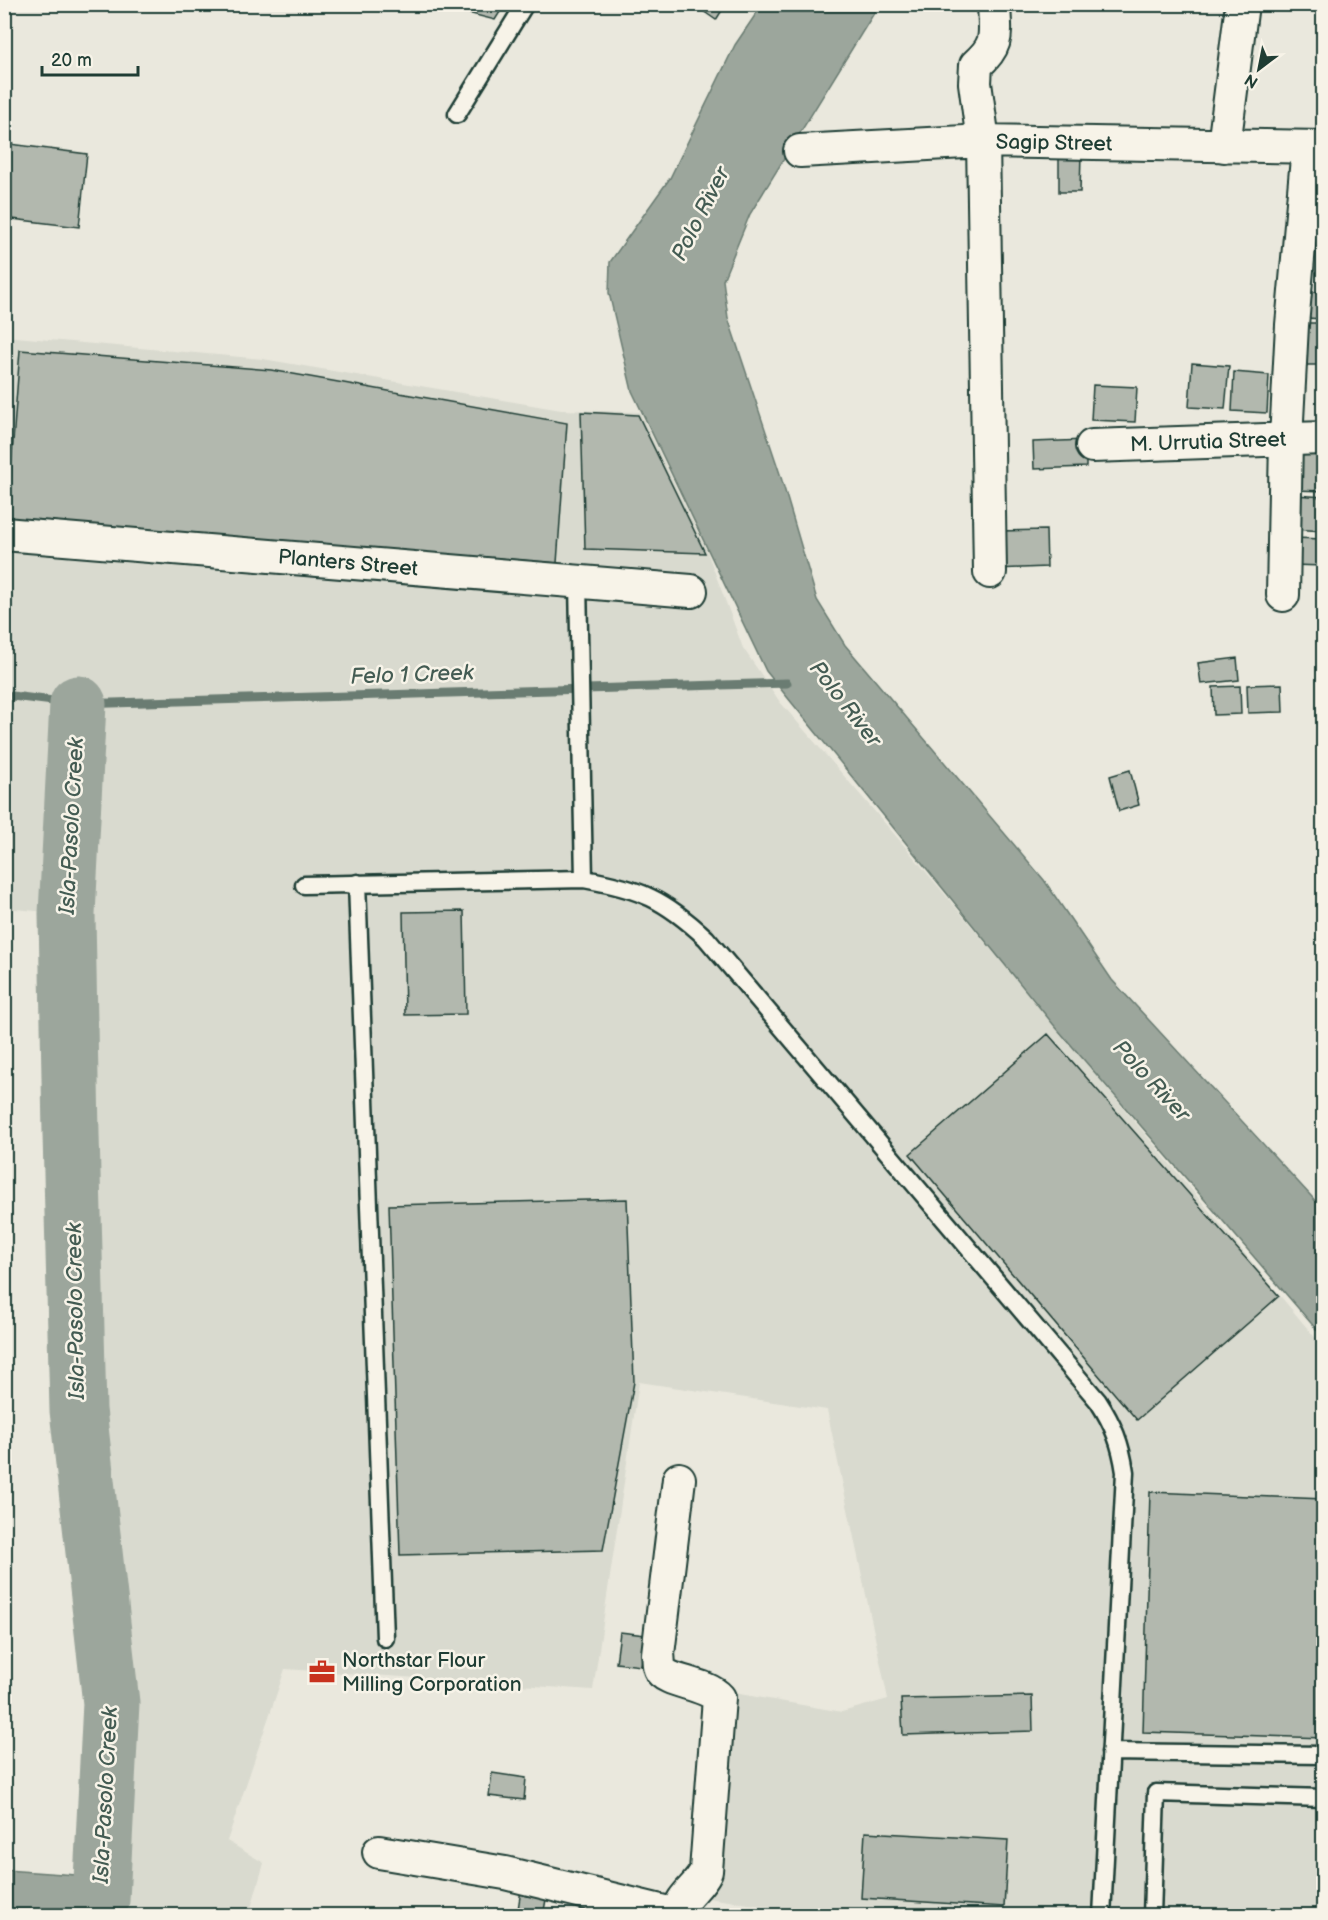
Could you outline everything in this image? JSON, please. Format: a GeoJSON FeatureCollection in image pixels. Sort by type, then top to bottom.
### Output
{"type":"FeatureCollection","features":[{"type":"Feature","properties":{"kind":"street"},"geometry":{"type":"LineString","coordinates":[[990,572],[983,141],[975,74],[976,65],[989,53],[996,40],[994,4]]}},
{"type":"Feature","properties":{"kind":"street"},"geometry":{"type":"LineString","coordinates":[[1224,146],[1242,4]]}},
{"type":"Feature","properties":{"kind":"street","name":"Sagip Street"},"geometry":{"type":"LineString","coordinates":[[800,151],[983,141],[1316,147],[1292,326],[1286,440],[1283,595]]}},
{"type":"Feature","properties":{"kind":"street","name":"M. Urrutia Street"},"geometry":{"type":"LineString","coordinates":[[1092,446],[1323,438]]}},
{"type":"Feature","properties":{"kind":"street","name":"Planters Street"},"geometry":{"type":"LineString","coordinates":[[4,534],[691,591]]}},
{"type":"Feature","properties":{"kind":"street"},"geometry":{"type":"LineString","coordinates":[[379,1852],[505,1872],[677,1915],[681,1901],[700,1884],[706,1872],[719,1698],[713,1691],[667,1676],[660,1670],[658,1654],[679,1479]]}},
{"type":"Feature","properties":{"kind":"lane"},"geometry":{"type":"LineString","coordinates":[[457,114],[525,4]]}},
{"type":"Feature","properties":{"kind":"lane"},"geometry":{"type":"LineString","coordinates":[[578,583],[584,879]]}},
{"type":"Feature","properties":{"kind":"lane"},"geometry":{"type":"LineString","coordinates":[[304,885],[584,879],[620,885],[652,897],[678,913],[706,938],[1090,1392],[1112,1424],[1122,1448],[1125,1472],[1102,1916]]}},
{"type":"Feature","properties":{"kind":"lane"},"geometry":{"type":"LineString","coordinates":[[357,884],[385,1638]]}},
{"type":"Feature","properties":{"kind":"lane"},"geometry":{"type":"LineString","coordinates":[[1110,1752],[1323,1755]]}},
{"type":"Feature","properties":{"kind":"lane"},"geometry":{"type":"LineString","coordinates":[[1152,1916],[1156,1793],[1323,1798]]}},
{"type":"Feature","properties":{"kind":"shaded area"},"geometry":{"type":"Polygon","coordinates":[[[4,336],[263,359],[561,410],[640,412],[706,549],[743,648],[780,702],[902,843],[1323,1347],[1323,1915],[832,1916],[708,1898],[734,1693],[842,1712],[888,1699],[827,1410],[639,1382],[593,1690],[285,1669],[227,1841],[264,1863],[249,1915],[114,1915],[132,1829],[121,1650],[83,1496],[75,1376],[67,914],[5,908],[4,336]]]}},
{"type":"Feature","properties":{"kind":"water","name":"Polo River"},"geometry":{"type":"Polygon","coordinates":[[[762,5],[879,5],[750,214],[723,280],[728,318],[780,474],[817,600],[845,645],[1044,880],[1112,980],[1323,1209],[1323,1337],[1053,1024],[766,671],[632,391],[609,293],[610,262],[670,178],[735,45],[762,5]]]}},
{"type":"Feature","properties":{"kind":"water"},"geometry":{"type":"Polygon","coordinates":[[[5,1870],[91,1876],[101,1870],[117,1877],[114,1915],[5,1915],[5,1870]]]}},
{"type":"Feature","properties":{"kind":"building"},"geometry":{"type":"Polygon","coordinates":[[[432,4],[505,4],[495,20],[432,4]]]}},
{"type":"Feature","properties":{"kind":"building"},"geometry":{"type":"Polygon","coordinates":[[[693,4],[726,4],[716,20],[693,4]]]}},
{"type":"Feature","properties":{"kind":"building"},"geometry":{"type":"Polygon","coordinates":[[[10,144],[87,154],[79,227],[4,218],[10,144]]]}},
{"type":"Feature","properties":{"kind":"building"},"geometry":{"type":"Polygon","coordinates":[[[1059,153],[1081,153],[1080,192],[1059,192],[1059,153]]]}},
{"type":"Feature","properties":{"kind":"building"},"geometry":{"type":"Polygon","coordinates":[[[1306,292],[1324,292],[1324,319],[1306,318],[1306,292]]]}},
{"type":"Feature","properties":{"kind":"building"},"geometry":{"type":"Polygon","coordinates":[[[1303,323],[1324,323],[1324,365],[1303,365],[1303,323]]]}},
{"type":"Feature","properties":{"kind":"building"},"geometry":{"type":"Polygon","coordinates":[[[20,350],[271,370],[567,423],[557,563],[7,520],[20,350]]]}},
{"type":"Feature","properties":{"kind":"building"},"geometry":{"type":"Polygon","coordinates":[[[1192,363],[1229,366],[1225,409],[1189,407],[1192,363]]]}},
{"type":"Feature","properties":{"kind":"building"},"geometry":{"type":"Polygon","coordinates":[[[1234,372],[1269,375],[1267,413],[1232,411],[1234,372]]]}},
{"type":"Feature","properties":{"kind":"building"},"geometry":{"type":"Polygon","coordinates":[[[1093,385],[1137,387],[1135,422],[1091,420],[1093,385]]]}},
{"type":"Feature","properties":{"kind":"building"},"geometry":{"type":"Polygon","coordinates":[[[581,412],[638,415],[705,553],[585,549],[581,412]]]}},
{"type":"Feature","properties":{"kind":"building"},"geometry":{"type":"Polygon","coordinates":[[[1086,440],[1086,467],[1034,469],[1033,442],[1086,440]]]}},
{"type":"Feature","properties":{"kind":"building"},"geometry":{"type":"Polygon","coordinates":[[[1296,441],[1324,442],[1324,491],[1295,490],[1296,441]]]}},
{"type":"Feature","properties":{"kind":"building"},"geometry":{"type":"Polygon","coordinates":[[[1295,495],[1324,497],[1324,531],[1293,529],[1295,495]]]}},
{"type":"Feature","properties":{"kind":"building"},"geometry":{"type":"Polygon","coordinates":[[[1046,530],[1047,567],[996,569],[995,531],[1046,530]]]}},
{"type":"Feature","properties":{"kind":"building"},"geometry":{"type":"Polygon","coordinates":[[[1293,538],[1324,539],[1324,566],[1292,565],[1293,538]]]}},
{"type":"Feature","properties":{"kind":"building"},"geometry":{"type":"Polygon","coordinates":[[[1237,658],[1239,680],[1201,684],[1198,663],[1237,658]]]}},
{"type":"Feature","properties":{"kind":"building"},"geometry":{"type":"Polygon","coordinates":[[[1282,684],[1283,712],[1248,713],[1247,685],[1282,684]]]}},
{"type":"Feature","properties":{"kind":"building"},"geometry":{"type":"Polygon","coordinates":[[[1240,686],[1241,714],[1214,715],[1213,687],[1240,686]]]}},
{"type":"Feature","properties":{"kind":"building"},"geometry":{"type":"Polygon","coordinates":[[[1322,751],[1324,751],[1324,779],[1322,779],[1322,751]]]}},
{"type":"Feature","properties":{"kind":"building"},"geometry":{"type":"Polygon","coordinates":[[[1130,770],[1139,805],[1119,811],[1110,776],[1130,770]]]}},
{"type":"Feature","properties":{"kind":"building"},"geometry":{"type":"Polygon","coordinates":[[[464,911],[466,1014],[405,1015],[403,912],[464,911]]]}},
{"type":"Feature","properties":{"kind":"building"},"geometry":{"type":"Polygon","coordinates":[[[1048,1034],[1279,1296],[1137,1420],[910,1154],[1048,1034]]]}},
{"type":"Feature","properties":{"kind":"building"},"geometry":{"type":"Polygon","coordinates":[[[627,1199],[634,1382],[603,1550],[400,1555],[389,1205],[627,1199]]]}},
{"type":"Feature","properties":{"kind":"building"},"geometry":{"type":"Polygon","coordinates":[[[1150,1492],[1324,1499],[1324,1738],[1143,1732],[1150,1492]]]}},
{"type":"Feature","properties":{"kind":"building"},"geometry":{"type":"Polygon","coordinates":[[[620,1632],[645,1635],[641,1666],[616,1663],[620,1632]]]}},
{"type":"Feature","properties":{"kind":"building"},"geometry":{"type":"Polygon","coordinates":[[[1032,1696],[1033,1731],[903,1735],[901,1699],[1032,1696]]]}},
{"type":"Feature","properties":{"kind":"building"},"geometry":{"type":"Polygon","coordinates":[[[492,1773],[526,1778],[524,1800],[489,1796],[492,1773]]]}},
{"type":"Feature","properties":{"kind":"building"},"geometry":{"type":"Polygon","coordinates":[[[865,1832],[1008,1840],[1004,1907],[861,1898],[865,1832]]]}},
{"type":"Feature","properties":{"kind":"building"},"geometry":{"type":"Polygon","coordinates":[[[521,1890],[547,1894],[543,1916],[517,1916],[521,1890]]]}},
{"type":"Feature","properties":{"kind":"waterway","name":"Felo 1 Creek"},"geometry":{"type":"LineString","coordinates":[[4,695],[78,704],[787,683]]}},
{"type":"Feature","properties":{"kind":"waterway","name":"Isla-Pasolo Creek"},"geometry":{"type":"LineString","coordinates":[[78,704],[67,914],[78,1410],[111,1703],[101,1900],[94,1916]]}},
{"type":"Feature","properties":{"kind":"place","name":"Northstar Flour Milling Corporation"},"geometry":{"type":"Point","coordinates":[322,1672]}}]}
